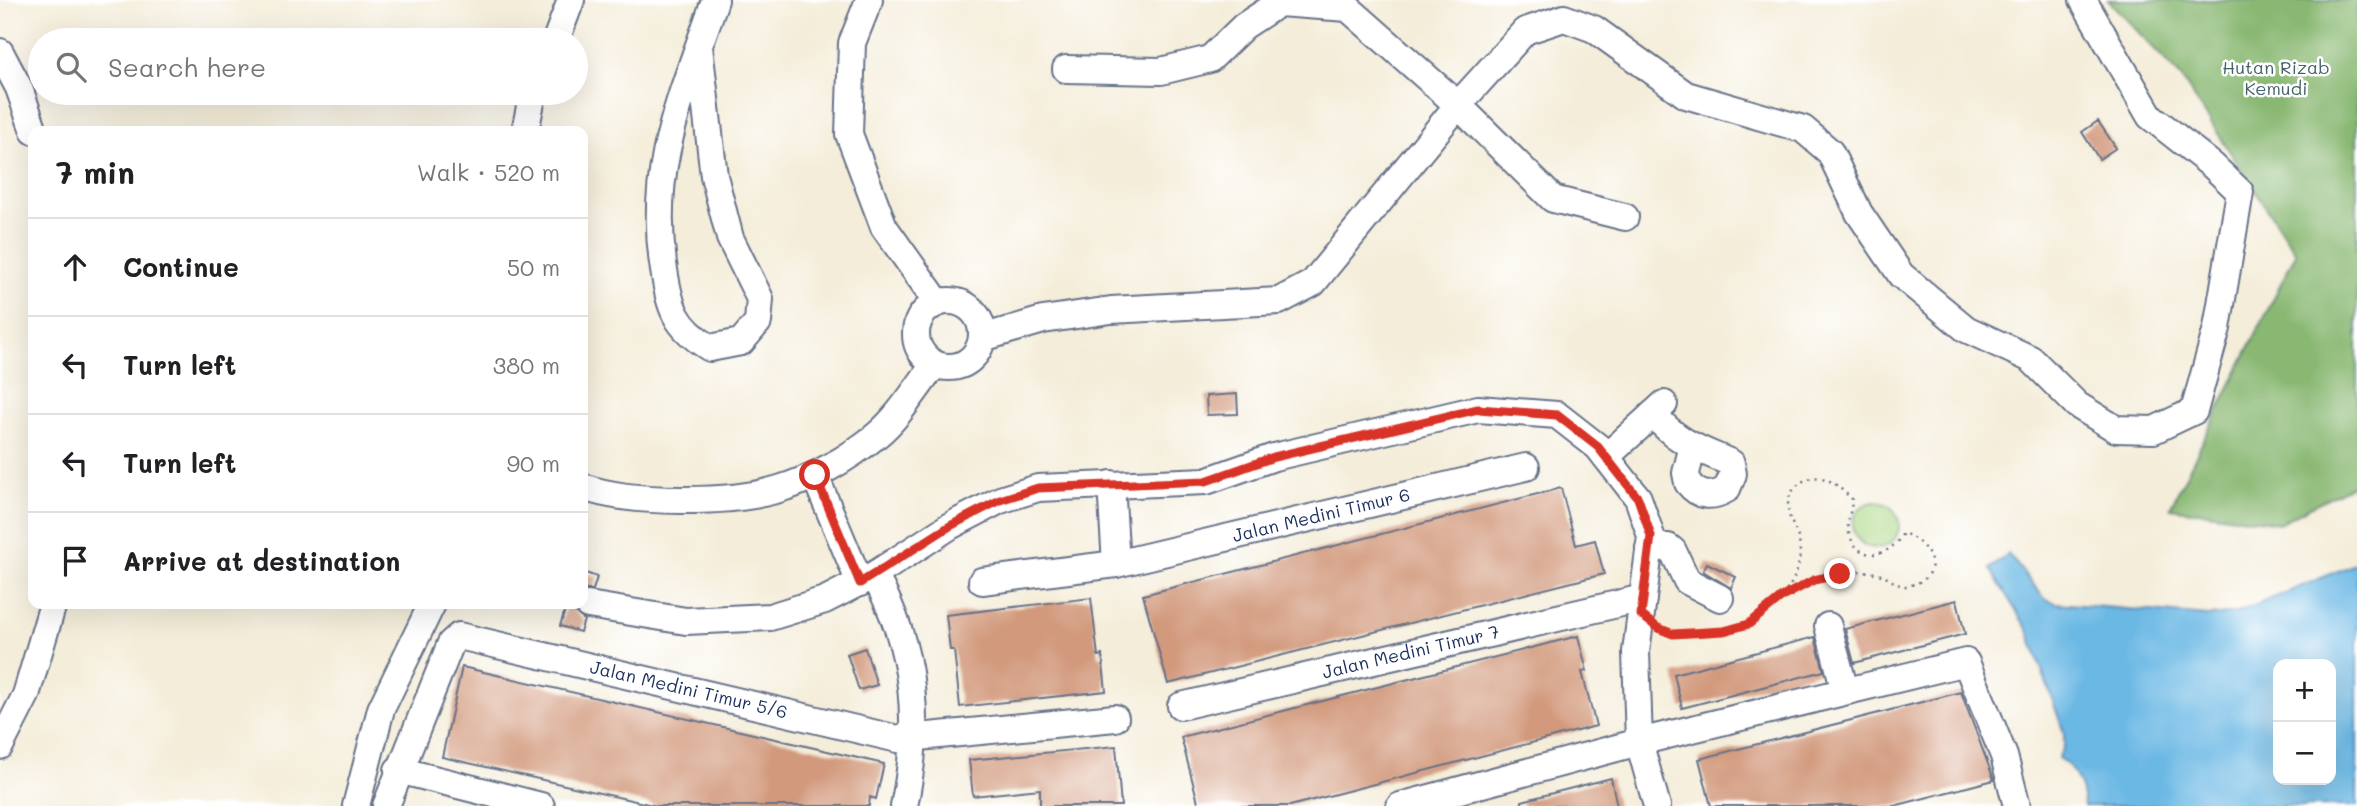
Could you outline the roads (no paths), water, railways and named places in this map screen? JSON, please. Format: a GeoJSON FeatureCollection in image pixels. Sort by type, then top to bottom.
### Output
{"type":"FeatureCollection","features":[{"type":"Feature","properties":{"kind":"street"},"geometry":{"type":"LineString","coordinates":[[560,28],[571,0]]}},
{"type":"Feature","properties":{"kind":"street"},"geometry":{"type":"LineString","coordinates":[[699,47],[714,176],[730,238],[760,299],[758,322],[741,342],[710,348],[688,335],[669,306],[658,235],[662,161],[679,96],[715,0]]}},
{"type":"Feature","properties":{"kind":"street"},"geometry":{"type":"LineString","coordinates":[[869,0],[852,43],[849,134],[884,227],[938,303]]}},
{"type":"Feature","properties":{"kind":"street"},"geometry":{"type":"LineString","coordinates":[[982,338],[1043,320],[1111,310],[1202,307],[1279,300],[1313,283],[1458,105],[1525,31],[1564,18],[1594,29],[1686,95],[1802,129],[1830,152],[1858,213],[1901,275],[1966,329],[2031,359],[2077,405],[2116,429],[2154,430],[2194,411],[2217,328],[2240,192],[2213,166],[2150,116],[2113,48],[2082,0]]}},
{"type":"Feature","properties":{"kind":"street"},"geometry":{"type":"LineString","coordinates":[[1066,69],[1161,71],[1210,59],[1244,26],[1279,4],[1348,8],[1458,105],[1553,199],[1625,217]]}},
{"type":"Feature","properties":{"kind":"street"},"geometry":{"type":"LineString","coordinates":[[0,51],[19,88],[32,126]]}},
{"type":"Feature","properties":{"kind":"street"},"geometry":{"type":"LineString","coordinates":[[526,126],[530,105]]}},
{"type":"Feature","properties":{"kind":"street"},"geometry":{"type":"LineString","coordinates":[[938,303],[964,305],[975,313],[981,325],[982,338],[977,353],[965,363],[950,368],[934,364],[924,356],[918,345],[916,333],[920,320],[938,303]]}},
{"type":"Feature","properties":{"kind":"street"},"geometry":{"type":"LineString","coordinates":[[588,489],[608,496],[692,500],[777,490],[815,475],[878,434],[934,364]]}},
{"type":"Feature","properties":{"kind":"street"},"geometry":{"type":"LineString","coordinates":[[589,605],[686,621],[770,617],[825,600],[867,579],[950,526],[1000,500],[1038,488],[1206,481],[1274,457],[1478,409],[1557,415],[1598,447],[1638,498],[1651,536],[1636,652],[1639,742],[1657,806]]}},
{"type":"Feature","properties":{"kind":"street"},"geometry":{"type":"LineString","coordinates":[[1606,457],[1659,409],[1676,439],[1693,446]]}},
{"type":"Feature","properties":{"kind":"street","name":"Jalan Medini Timur 6"},"geometry":{"type":"LineString","coordinates":[[982,581],[1116,564],[1525,467]]}},
{"type":"Feature","properties":{"kind":"street"},"geometry":{"type":"LineString","coordinates":[[815,475],[867,579],[885,595],[904,649],[914,692],[915,738],[904,806]]}},
{"type":"Feature","properties":{"kind":"street"},"geometry":{"type":"LineString","coordinates":[[1111,484],[1116,564]]}},
{"type":"Feature","properties":{"kind":"street"},"geometry":{"type":"LineString","coordinates":[[1649,549],[1668,547],[1673,551],[1687,581],[1720,598]]}},
{"type":"Feature","properties":{"kind":"street","name":"Jalan Medini Timur 7"},"geometry":{"type":"LineString","coordinates":[[1181,706],[1642,607]]}},
{"type":"Feature","properties":{"kind":"street"},"geometry":{"type":"LineString","coordinates":[[0,746],[26,695],[52,609]]}},
{"type":"Feature","properties":{"kind":"street"},"geometry":{"type":"LineString","coordinates":[[356,806],[381,709],[430,609]]}},
{"type":"Feature","properties":{"kind":"street"},"geometry":{"type":"LineString","coordinates":[[1828,626],[1845,691]]}},
{"type":"Feature","properties":{"kind":"street","name":"Jalan Medini Timur 5/6"},"geometry":{"type":"LineString","coordinates":[[398,770],[451,643],[464,636],[898,739],[1115,718]]}},
{"type":"Feature","properties":{"kind":"street"},"geometry":{"type":"LineString","coordinates":[[1400,806],[1639,742],[1966,662],[2004,756],[2014,805]]}},
{"type":"Feature","properties":{"kind":"street"},"geometry":{"type":"LineString","coordinates":[[386,806],[398,770],[541,806]]}},
{"type":"Feature","properties":{"kind":"water"},"geometry":{"type":"Polygon","coordinates":[[[2008,554],[2045,599],[2057,603],[2209,616],[2237,613],[2357,563],[2357,806],[2084,806],[2077,778],[2069,766],[2058,758],[2064,747],[2064,733],[2028,630],[1990,569],[2008,554]]]}},
{"type":"Feature","properties":{"kind":"park label","name":"Hutan Rizab Kemudi"},"geometry":{"type":"Point","coordinates":[2276,78]}}]}
